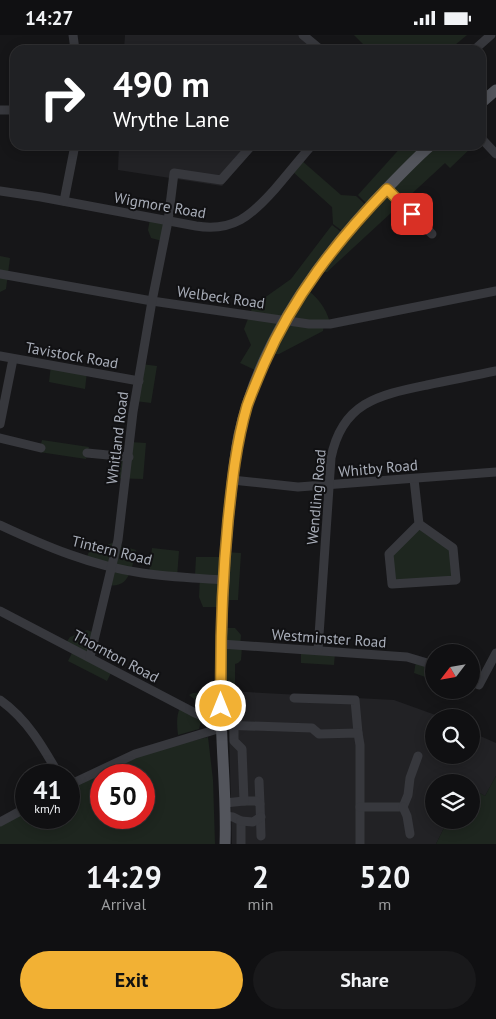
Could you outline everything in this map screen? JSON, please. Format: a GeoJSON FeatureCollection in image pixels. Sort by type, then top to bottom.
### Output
{"type":"FeatureCollection","features":[{"type":"Feature","properties":{"kind":"main road"},"geometry":{"type":"LineString","coordinates":[[486,98],[496,89]]}},
{"type":"Feature","properties":{"kind":"main road"},"geometry":{"type":"LineString","coordinates":[[225,844],[226,816],[221,725],[223,579],[232,480],[239,435],[248,404],[268,355],[286,320],[316,273],[345,234],[424,150]]}},
{"type":"Feature","properties":{"kind":"street"},"geometry":{"type":"LineString","coordinates":[[304,35],[315,45]]}},
{"type":"Feature","properties":{"kind":"street"},"geometry":{"type":"LineString","coordinates":[[480,45],[491,35]]}},
{"type":"Feature","properties":{"kind":"street"},"geometry":{"type":"LineString","coordinates":[[486,144],[496,154]]}},
{"type":"Feature","properties":{"kind":"street"},"geometry":{"type":"LineString","coordinates":[[64,201],[74,150]]}},
{"type":"Feature","properties":{"kind":"street","name":"Whitland Road"},"geometry":{"type":"LineString","coordinates":[[90,657],[118,540],[138,381],[168,221],[174,173],[221,180],[248,150]]}},
{"type":"Feature","properties":{"kind":"street","name":"Wigmore Road"},"geometry":{"type":"LineString","coordinates":[[0,191],[64,201],[209,229],[231,225],[260,207],[308,150]]}},
{"type":"Feature","properties":{"kind":"street"},"geometry":{"type":"LineString","coordinates":[[387,189],[432,234]]}},
{"type":"Feature","properties":{"kind":"street","name":"Welbeck Road"},"geometry":{"type":"LineString","coordinates":[[0,273],[152,301],[309,324],[330,324],[496,291]]}},
{"type":"Feature","properties":{"kind":"street","name":"Tavistock Road"},"geometry":{"type":"LineString","coordinates":[[0,356],[138,381]]}},
{"type":"Feature","properties":{"kind":"street"},"geometry":{"type":"LineString","coordinates":[[0,424],[13,359]]}},
{"type":"Feature","properties":{"kind":"street","name":"Wendling Road"},"geometry":{"type":"LineString","coordinates":[[318,650],[330,458],[336,438],[348,419],[370,401],[390,393],[496,371]]}},
{"type":"Feature","properties":{"kind":"street"},"geometry":{"type":"LineString","coordinates":[[0,438],[40,448]]}},
{"type":"Feature","properties":{"kind":"street"},"geometry":{"type":"LineString","coordinates":[[87,453],[129,457]]}},
{"type":"Feature","properties":{"kind":"street","name":"Whitby Road"},"geometry":{"type":"LineString","coordinates":[[232,480],[298,487],[496,471]]}},
{"type":"Feature","properties":{"kind":"street"},"geometry":{"type":"LineString","coordinates":[[414,479],[419,524],[453,549],[456,580],[392,584],[389,554],[419,524]]}},
{"type":"Feature","properties":{"kind":"street","name":"Tintern Road"},"geometry":{"type":"LineString","coordinates":[[0,525],[63,552],[112,567],[141,573],[223,579]]}},
{"type":"Feature","properties":{"kind":"street","name":"Thornton Road"},"geometry":{"type":"LineString","coordinates":[[0,611],[221,725]]}},
{"type":"Feature","properties":{"kind":"street","name":"Westminster Road"},"geometry":{"type":"LineString","coordinates":[[221,643],[406,657],[425,662]]}},
{"type":"Feature","properties":{"kind":"street"},"geometry":{"type":"LineString","coordinates":[[480,683],[496,653]]}},
{"type":"Feature","properties":{"kind":"street"},"geometry":{"type":"LineString","coordinates":[[294,698],[355,700],[360,745],[360,844]]}},
{"type":"Feature","properties":{"kind":"street"},"geometry":{"type":"LineString","coordinates":[[0,700],[24,721],[52,764]]}},
{"type":"Feature","properties":{"kind":"street"},"geometry":{"type":"LineString","coordinates":[[80,780],[135,754],[221,725],[312,728],[319,734],[358,733]]}},
{"type":"Feature","properties":{"kind":"street"},"geometry":{"type":"LineString","coordinates":[[234,726],[234,741],[242,749],[244,801]]}},
{"type":"Feature","properties":{"kind":"street"},"geometry":{"type":"LineString","coordinates":[[410,834],[407,816],[403,807],[418,756]]}},
{"type":"Feature","properties":{"kind":"street"},"geometry":{"type":"LineString","coordinates":[[260,781],[261,836]]}},
{"type":"Feature","properties":{"kind":"street"},"geometry":{"type":"LineString","coordinates":[[225,803],[256,801],[260,805]]}},
{"type":"Feature","properties":{"kind":"street"},"geometry":{"type":"LineString","coordinates":[[360,807],[403,807]]}},
{"type":"Feature","properties":{"kind":"street"},"geometry":{"type":"LineString","coordinates":[[0,821],[15,814]]}},
{"type":"Feature","properties":{"kind":"street"},"geometry":{"type":"LineString","coordinates":[[226,816],[241,821],[253,822],[261,817]]}},
{"type":"Feature","properties":{"kind":"street"},"geometry":{"type":"LineString","coordinates":[[241,821],[241,844]]}},
{"type":"Feature","properties":{"kind":"shaded area"},"geometry":{"type":"Polygon","coordinates":[[[125,35],[303,35],[315,45],[124,45],[125,35]]]}},
{"type":"Feature","properties":{"kind":"shaded area"},"geometry":{"type":"Polygon","coordinates":[[[354,35],[467,35],[455,45],[364,45],[354,35]]]}},
{"type":"Feature","properties":{"kind":"shaded area"},"geometry":{"type":"Polygon","coordinates":[[[119,150],[254,150],[222,186],[118,170],[119,150]]]}},
{"type":"Feature","properties":{"kind":"shaded area"},"geometry":{"type":"Polygon","coordinates":[[[398,150],[420,150],[369,206],[358,195],[398,150]]]}},
{"type":"Feature","properties":{"kind":"shaded area"},"geometry":{"type":"Polygon","coordinates":[[[428,150],[469,150],[450,168],[445,163],[327,272],[318,272],[346,234],[428,150]]]}},
{"type":"Feature","properties":{"kind":"shaded area"},"geometry":{"type":"Polygon","coordinates":[[[301,160],[341,195],[356,196],[368,207],[345,233],[333,224],[332,207],[292,171],[301,160]]]}},
{"type":"Feature","properties":{"kind":"shaded area"},"geometry":{"type":"Polygon","coordinates":[[[150,219],[166,222],[162,241],[151,238],[148,230],[150,219]]]}},
{"type":"Feature","properties":{"kind":"shaded area"},"geometry":{"type":"Polygon","coordinates":[[[332,225],[344,234],[304,287],[320,303],[330,323],[324,324],[323,331],[279,354],[266,354],[259,372],[240,363],[251,345],[244,329],[253,306],[291,279],[332,225]]]}},
{"type":"Feature","properties":{"kind":"shaded area"},"geometry":{"type":"Polygon","coordinates":[[[0,256],[10,258],[6,289],[0,292],[0,256]]]}},
{"type":"Feature","properties":{"kind":"shaded area"},"geometry":{"type":"Polygon","coordinates":[[[141,364],[157,366],[151,403],[135,401],[141,364]]]}},
{"type":"Feature","properties":{"kind":"shaded area"},"geometry":{"type":"Polygon","coordinates":[[[51,365],[87,372],[85,389],[49,382],[51,365]]]}},
{"type":"Feature","properties":{"kind":"shaded area"},"geometry":{"type":"Polygon","coordinates":[[[42,440],[89,447],[86,459],[39,452],[42,440]]]}},
{"type":"Feature","properties":{"kind":"shaded area"},"geometry":{"type":"Polygon","coordinates":[[[130,442],[146,443],[143,479],[110,478],[108,474],[121,456],[129,456],[130,442]]]}},
{"type":"Feature","properties":{"kind":"shaded area"},"geometry":{"type":"Polygon","coordinates":[[[419,524],[453,548],[456,580],[392,584],[389,554],[419,524]]]}},
{"type":"Feature","properties":{"kind":"shaded area"},"geometry":{"type":"Polygon","coordinates":[[[112,543],[136,550],[131,570],[125,580],[121,584],[108,585],[111,567],[86,559],[91,547],[98,549],[112,543]]]}},
{"type":"Feature","properties":{"kind":"shaded area"},"geometry":{"type":"Polygon","coordinates":[[[152,548],[179,551],[177,577],[149,574],[152,548]]]}},
{"type":"Feature","properties":{"kind":"shaded area"},"geometry":{"type":"Polygon","coordinates":[[[225,552],[241,553],[238,600],[223,600],[225,552]]]}},
{"type":"Feature","properties":{"kind":"shaded area"},"geometry":{"type":"Polygon","coordinates":[[[196,557],[223,557],[220,607],[203,607],[199,597],[200,576],[195,575],[196,557]]]}},
{"type":"Feature","properties":{"kind":"shaded area"},"geometry":{"type":"Polygon","coordinates":[[[223,628],[235,628],[241,635],[241,660],[235,664],[235,685],[223,686],[223,628]]]}},
{"type":"Feature","properties":{"kind":"shaded area"},"geometry":{"type":"Polygon","coordinates":[[[87,630],[95,633],[89,655],[66,643],[70,637],[87,630]]]}},
{"type":"Feature","properties":{"kind":"shaded area"},"geometry":{"type":"Polygon","coordinates":[[[74,649],[113,669],[107,681],[68,661],[74,649]]]}},
{"type":"Feature","properties":{"kind":"shaded area"},"geometry":{"type":"Polygon","coordinates":[[[301,651],[335,653],[334,665],[301,663],[301,651]]]}},
{"type":"Feature","properties":{"kind":"shaded area"},"geometry":{"type":"Polygon","coordinates":[[[416,661],[425,664],[425,677],[414,673],[416,661]]]}},
{"type":"Feature","properties":{"kind":"shaded area"},"geometry":{"type":"Polygon","coordinates":[[[214,691],[207,709],[189,695],[193,693],[214,691]]]}},
{"type":"Feature","properties":{"kind":"shaded area"},"geometry":{"type":"Polygon","coordinates":[[[228,691],[394,700],[425,711],[425,764],[480,764],[480,736],[496,743],[496,776],[485,796],[480,793],[480,774],[425,774],[425,829],[444,829],[436,844],[232,844],[228,691]]]}},
{"type":"Feature","properties":{"kind":"shaded area"},"geometry":{"type":"Polygon","coordinates":[[[180,708],[201,721],[199,729],[178,735],[177,718],[180,708]]]}},
{"type":"Feature","properties":{"kind":"shaded area"},"geometry":{"type":"Polygon","coordinates":[[[208,737],[213,780],[215,844],[0,844],[0,824],[15,816],[15,829],[80,829],[80,783],[90,779],[90,829],[155,829],[155,764],[123,764],[152,751],[208,737]]]}},
{"type":"Feature","properties":{"kind":"shaded area"},"geometry":{"type":"Polygon","coordinates":[[[496,776],[496,844],[436,844],[444,829],[480,829],[480,793],[485,796],[496,776]]]}},
{"type":"Feature","properties":{"kind":"route"},"geometry":{"type":"LineString","coordinates":[[221,706],[223,579],[232,480],[239,435],[259,375],[286,320],[316,273],[345,234],[387,189],[412,214]]}}]}
